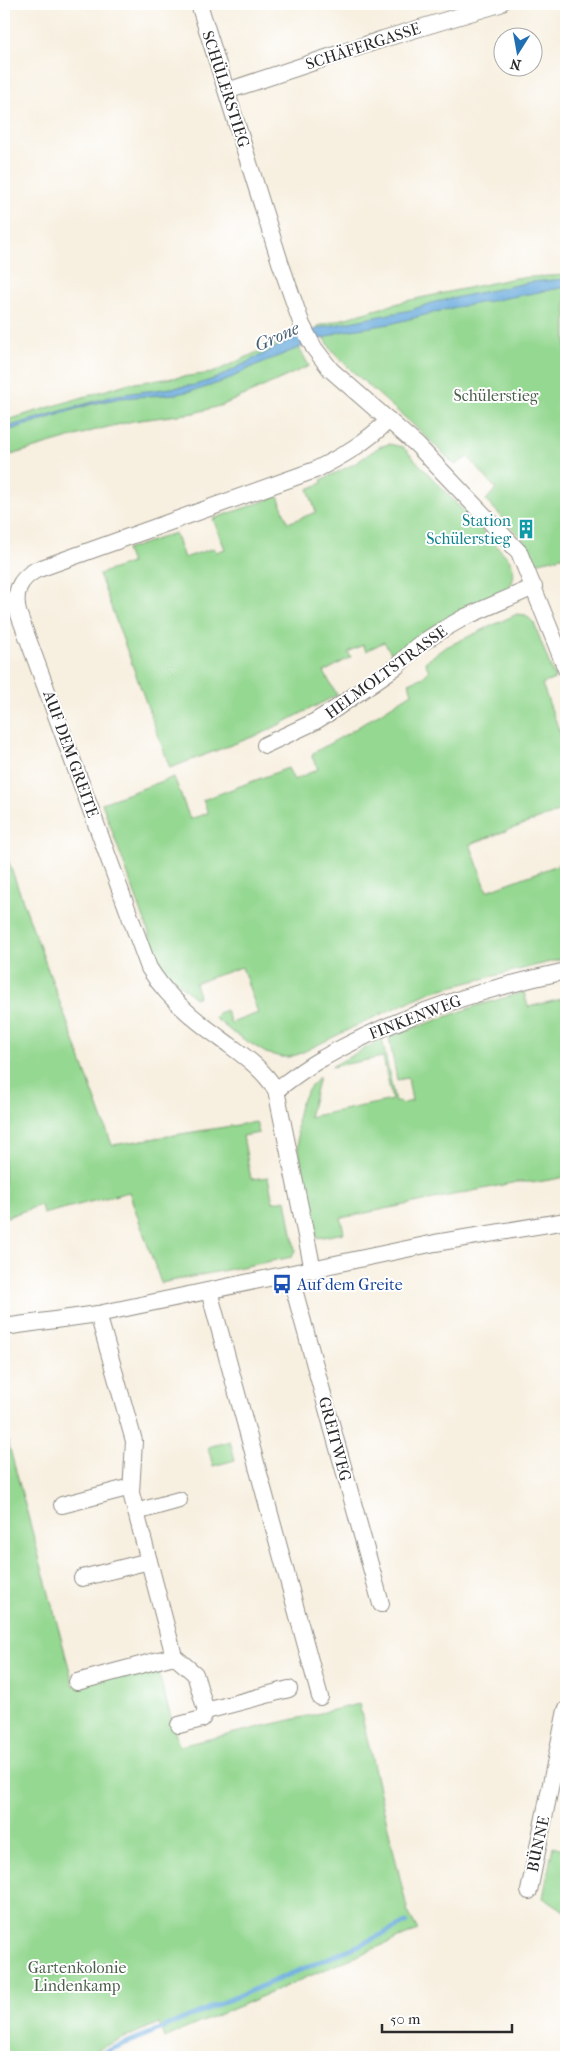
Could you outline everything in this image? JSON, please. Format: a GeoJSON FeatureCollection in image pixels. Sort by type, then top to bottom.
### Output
{"type":"FeatureCollection","features":[{"type":"Feature","properties":{"kind":"street","name":"SCHÜLERSTIEG"},"geometry":{"type":"LineString","coordinates":[[199,4],[280,262],[305,331],[314,348],[331,370],[417,445],[519,552],[566,670]]}},
{"type":"Feature","properties":{"kind":"street","name":"SCHÄFERGASSE"},"geometry":{"type":"LineString","coordinates":[[227,91],[383,39],[500,4]]}},
{"type":"Feature","properties":{"kind":"street","name":"AUF DEM GREITE"},"geometry":{"type":"LineString","coordinates":[[313,1270],[276,1090],[269,1078],[258,1066],[204,1026],[177,1003],[154,977],[149,968],[18,612],[16,595],[23,579],[36,570],[315,470],[345,455],[371,437],[389,420]]}},
{"type":"Feature","properties":{"kind":"street","name":"HELMOLTSTRASSE"},"geometry":{"type":"LineString","coordinates":[[265,744],[314,722],[335,709],[397,666],[417,646],[442,630],[473,613],[534,587]]}},
{"type":"Feature","properties":{"kind":"street","name":"FINKENWEG"},"geometry":{"type":"LineString","coordinates":[[276,1090],[321,1059],[397,1022],[476,993],[566,971]]}},
{"type":"Feature","properties":{"kind":"street"},"geometry":{"type":"LineString","coordinates":[[4,1326],[98,1314],[435,1243],[566,1221]]}},
{"type":"Feature","properties":{"kind":"street","name":"GREITWEG"},"geometry":{"type":"LineString","coordinates":[[290,1275],[381,1604]]}},
{"type":"Feature","properties":{"kind":"street"},"geometry":{"type":"LineString","coordinates":[[209,1291],[320,1697]]}},
{"type":"Feature","properties":{"kind":"street"},"geometry":{"type":"LineString","coordinates":[[98,1314],[134,1441],[131,1493],[174,1656],[195,1674],[206,1711],[202,1720],[179,1725]]}},
{"type":"Feature","properties":{"kind":"street"},"geometry":{"type":"LineString","coordinates":[[62,1505],[131,1487]]}},
{"type":"Feature","properties":{"kind":"street"},"geometry":{"type":"LineString","coordinates":[[136,1512],[179,1500]]}},
{"type":"Feature","properties":{"kind":"street"},"geometry":{"type":"LineString","coordinates":[[82,1578],[149,1560]]}},
{"type":"Feature","properties":{"kind":"street"},"geometry":{"type":"LineString","coordinates":[[77,1682],[174,1656]]}},
{"type":"Feature","properties":{"kind":"street"},"geometry":{"type":"LineString","coordinates":[[206,1711],[289,1689]]}},
{"type":"Feature","properties":{"kind":"street","name":"BÜNNE"},"geometry":{"type":"LineString","coordinates":[[528,1891],[566,1710]]}},
{"type":"Feature","properties":{"kind":"green space","name":"Schülerstieg"},"geometry":{"type":"Polygon","coordinates":[[[566,275],[566,556],[535,563],[528,545],[486,500],[496,489],[468,457],[455,465],[418,429],[352,371],[331,349],[318,326],[406,301],[515,278],[566,275]]]}},
{"type":"Feature","properties":{"kind":"green space"},"geometry":{"type":"Polygon","coordinates":[[[292,334],[309,366],[223,405],[194,413],[133,421],[4,457],[4,421],[126,384],[212,373],[277,343],[275,340],[292,334]]]}},
{"type":"Feature","properties":{"kind":"green space"},"geometry":{"type":"Polygon","coordinates":[[[389,444],[403,447],[509,559],[514,571],[510,587],[507,591],[433,628],[393,656],[384,642],[366,651],[363,645],[348,652],[351,657],[324,672],[337,695],[263,733],[170,768],[99,574],[131,563],[126,550],[175,533],[184,558],[214,548],[216,552],[225,549],[213,519],[278,496],[288,523],[316,512],[308,489],[322,483],[321,480],[356,463],[379,447],[389,444]]]}},
{"type":"Feature","properties":{"kind":"green space"},"geometry":{"type":"Polygon","coordinates":[[[517,614],[526,615],[534,623],[555,679],[542,684],[566,749],[566,809],[470,844],[487,891],[566,862],[566,958],[430,992],[289,1057],[266,1053],[232,1032],[215,1018],[218,1013],[226,1010],[231,1023],[258,1013],[242,967],[195,983],[199,996],[195,998],[167,973],[157,955],[102,803],[174,777],[190,819],[208,813],[203,800],[288,768],[294,780],[318,769],[312,757],[313,753],[412,693],[409,683],[423,677],[429,671],[425,662],[444,648],[517,614]]]}},
{"type":"Feature","properties":{"kind":"green space"},"geometry":{"type":"Polygon","coordinates":[[[4,849],[112,1145],[256,1122],[259,1133],[243,1136],[251,1179],[268,1177],[273,1202],[286,1200],[295,1250],[292,1257],[161,1283],[129,1192],[43,1214],[41,1205],[4,1218],[4,849]]]}},
{"type":"Feature","properties":{"kind":"green space"},"geometry":{"type":"Polygon","coordinates":[[[524,992],[528,1007],[566,998],[566,1177],[538,1182],[517,1182],[341,1218],[344,1233],[317,1238],[303,1172],[297,1122],[301,1104],[313,1084],[319,1077],[309,1117],[392,1100],[383,1057],[331,1067],[382,1039],[395,1102],[400,1102],[401,1104],[412,1101],[408,1078],[397,1080],[389,1037],[476,1006],[524,992]]]}},
{"type":"Feature","properties":{"kind":"green space","name":"Gartenkolonie Lindenkamp"},"geometry":{"type":"Polygon","coordinates":[[[4,1427],[74,1686],[156,1664],[179,1746],[359,1704],[408,1912],[418,1930],[164,2038],[159,2023],[80,2057],[4,2057],[4,1427]]]}},
{"type":"Feature","properties":{"kind":"green space"},"geometry":{"type":"Polygon","coordinates":[[[230,1441],[235,1460],[213,1466],[208,1447],[230,1441]]]}},
{"type":"Feature","properties":{"kind":"green space"},"geometry":{"type":"Polygon","coordinates":[[[553,1846],[566,1850],[566,1912],[543,1898],[553,1846]]]}},
{"type":"Feature","properties":{"kind":"water"},"geometry":{"type":"Polygon","coordinates":[[[566,279],[566,287],[452,308],[390,324],[339,332],[256,365],[227,380],[201,389],[176,394],[120,398],[92,404],[4,432],[4,428],[116,395],[195,385],[217,378],[294,338],[319,328],[411,310],[435,302],[531,282],[566,279]]]}},
{"type":"Feature","properties":{"kind":"waterway"},"geometry":{"type":"LineString","coordinates":[[93,2057],[362,1944],[406,1923]]}},
{"type":"Feature","properties":{"kind":"place","name":"Station Schülerstieg"},"geometry":{"type":"Point","coordinates":[526,529]}},
{"type":"Feature","properties":{"kind":"place","name":"Auf dem Greite"},"geometry":{"type":"Point","coordinates":[282,1284]}},
{"type":"Feature","properties":{"kind":"water label","name":"Grone"},"geometry":{"type":"Point","coordinates":[277,337]}}]}
